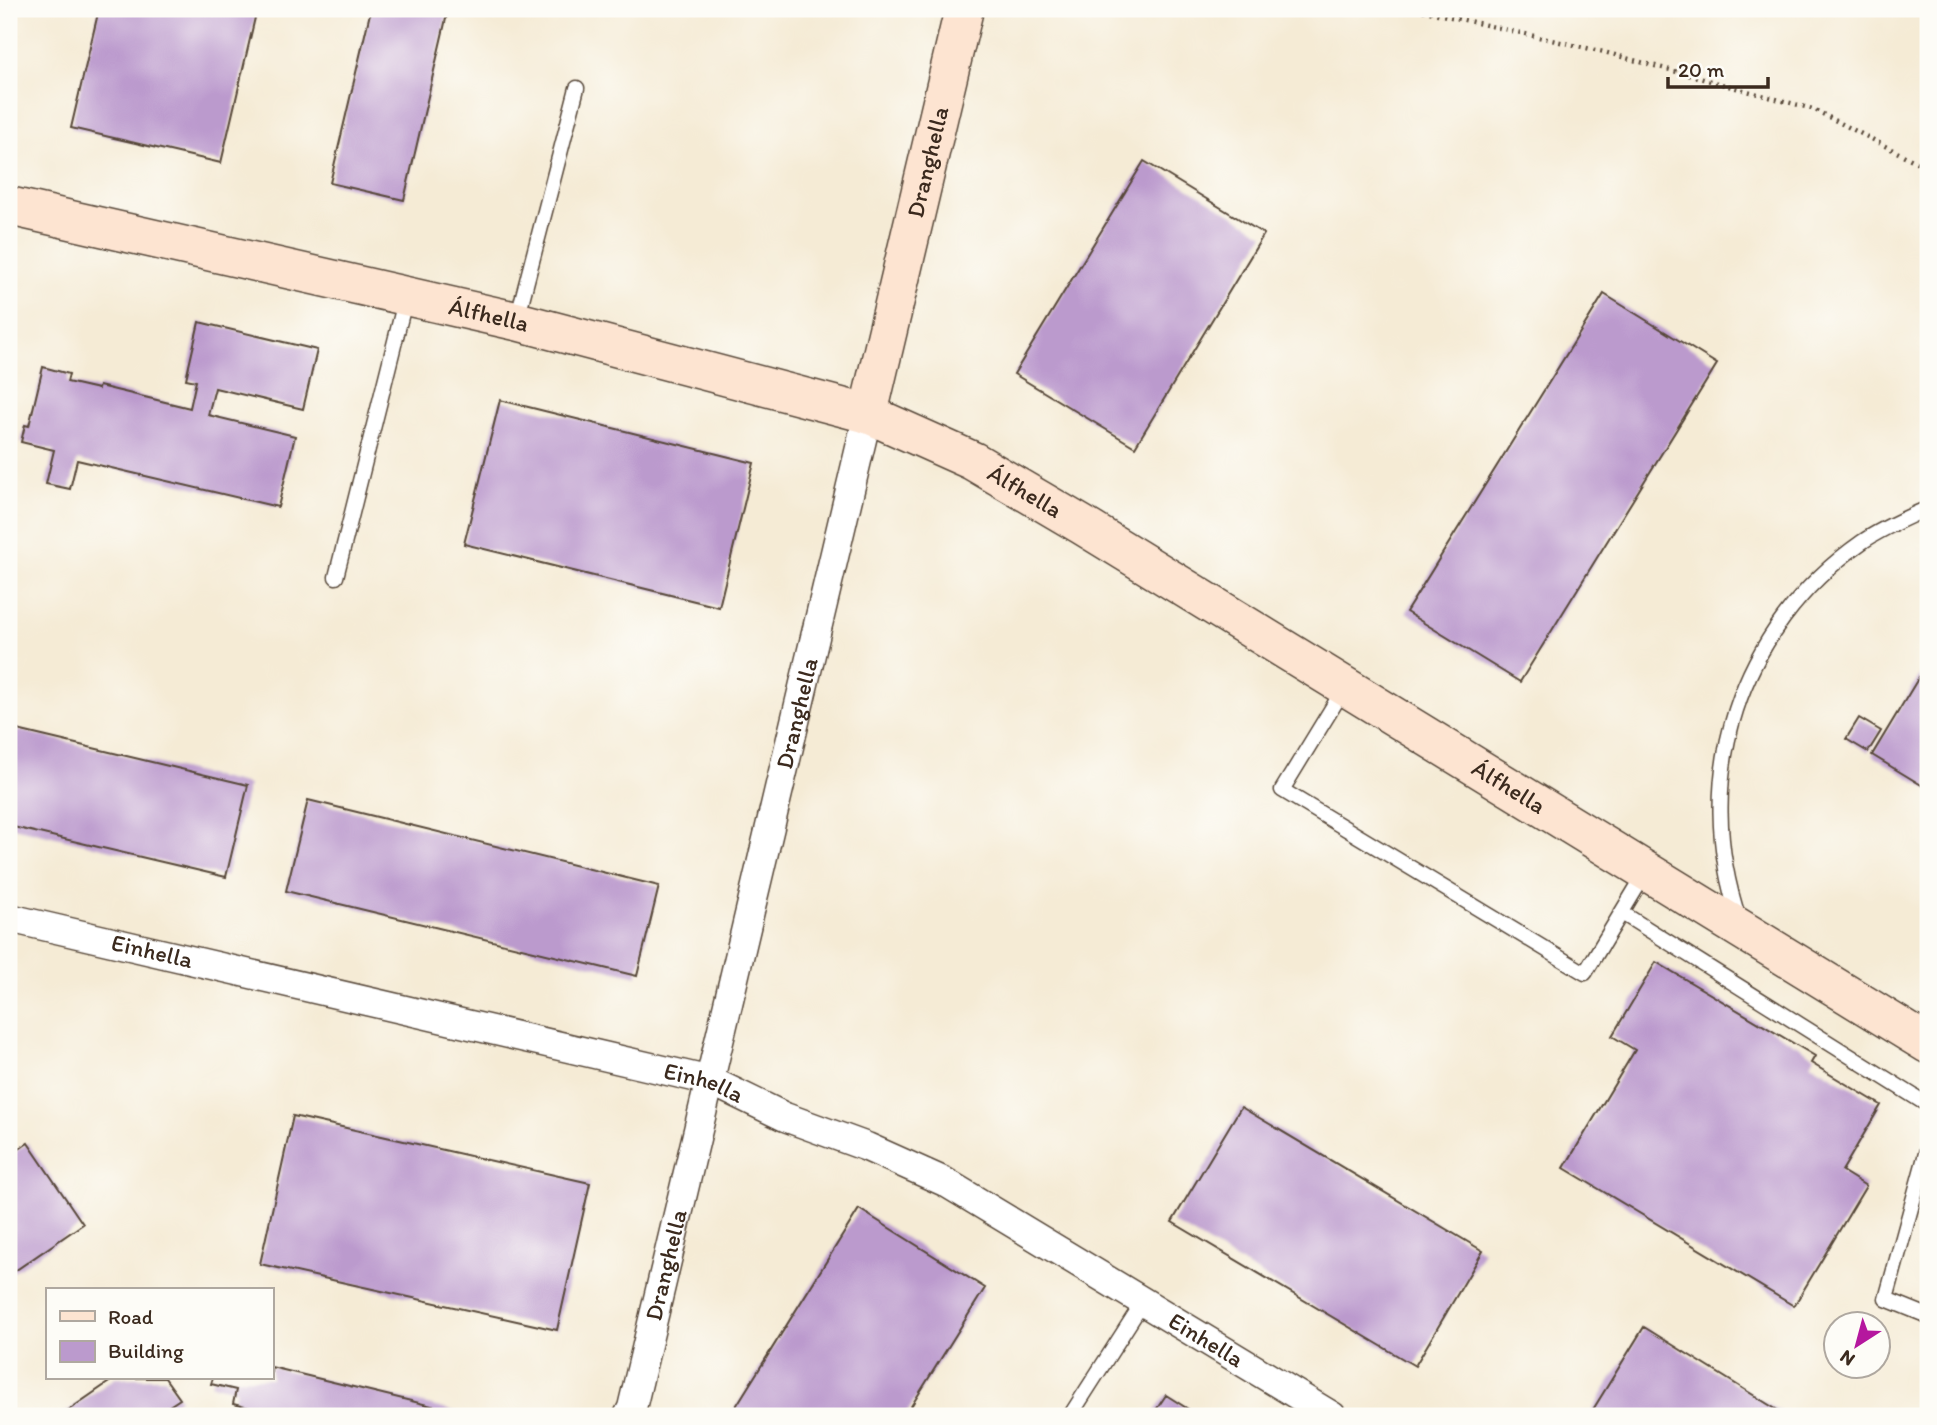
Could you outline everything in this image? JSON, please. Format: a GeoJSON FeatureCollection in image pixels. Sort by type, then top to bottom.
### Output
{"type":"FeatureCollection","features":[{"type":"Feature","properties":{"kind":"street","name":"Dranghella"},"geometry":{"type":"LineString","coordinates":[[628,1416],[712,1080],[964,9]]}},
{"type":"Feature","properties":{"kind":"street","name":"Álfhella"},"geometry":{"type":"LineString","coordinates":[[9,206],[516,321],[868,414],[973,461],[1346,686],[1928,1044]]}},
{"type":"Feature","properties":{"kind":"street","name":"Einhella"},"geometry":{"type":"LineString","coordinates":[[9,918],[712,1080],[785,1116],[867,1147],[945,1182],[1332,1416]]}},
{"type":"Feature","properties":{"kind":"lane"},"geometry":{"type":"LineString","coordinates":[[516,321],[577,88]]}},
{"type":"Feature","properties":{"kind":"lane"},"geometry":{"type":"LineString","coordinates":[[337,577],[406,296]]}},
{"type":"Feature","properties":{"kind":"lane"},"geometry":{"type":"LineString","coordinates":[[1743,931],[1731,896],[1720,823],[1720,786],[1725,750],[1746,680],[1770,636],[1807,588],[1834,563],[1864,541],[1896,522],[1928,508]]}},
{"type":"Feature","properties":{"kind":"lane"},"geometry":{"type":"LineString","coordinates":[[1346,686],[1282,790],[1585,973],[1647,871]]}},
{"type":"Feature","properties":{"kind":"lane"},"geometry":{"type":"LineString","coordinates":[[1622,913],[1928,1105]]}},
{"type":"Feature","properties":{"kind":"lane"},"geometry":{"type":"LineString","coordinates":[[1928,1146],[1886,1299],[1928,1316]]}},
{"type":"Feature","properties":{"kind":"lane"},"geometry":{"type":"LineString","coordinates":[[1070,1416],[1143,1301]]}},
{"type":"Feature","properties":{"kind":"path"},"geometry":{"type":"LineString","coordinates":[[1416,9],[1604,52],[1813,109],[1928,168]]}},
{"type":"Feature","properties":{"kind":"building"},"geometry":{"type":"Polygon","coordinates":[[[99,9],[257,9],[221,163],[71,128],[99,9]]]}},
{"type":"Feature","properties":{"kind":"building"},"geometry":{"type":"Polygon","coordinates":[[[371,9],[448,10],[404,200],[330,183],[371,9]]]}},
{"type":"Feature","properties":{"kind":"building"},"geometry":{"type":"Polygon","coordinates":[[[1144,161],[1264,234],[1135,447],[1014,374],[1144,161]]]}},
{"type":"Feature","properties":{"kind":"building"},"geometry":{"type":"Polygon","coordinates":[[[1604,294],[1717,364],[1520,682],[1406,612],[1604,294]]]}},
{"type":"Feature","properties":{"kind":"building"},"geometry":{"type":"Polygon","coordinates":[[[199,322],[317,350],[303,409],[215,388],[208,415],[295,436],[278,507],[77,460],[70,489],[46,484],[54,450],[21,442],[25,425],[29,426],[43,367],[69,374],[67,382],[98,389],[99,386],[190,408],[196,381],[186,379],[199,322]]]}},
{"type":"Feature","properties":{"kind":"building"},"geometry":{"type":"Polygon","coordinates":[[[500,400],[754,463],[719,607],[464,544],[500,400]]]}},
{"type":"Feature","properties":{"kind":"building"},"geometry":{"type":"Polygon","coordinates":[[[1928,662],[1928,789],[1872,755],[1928,662]]]}},
{"type":"Feature","properties":{"kind":"building"},"geometry":{"type":"Polygon","coordinates":[[[1859,718],[1881,731],[1868,752],[1846,739],[1859,718]]]}},
{"type":"Feature","properties":{"kind":"building"},"geometry":{"type":"Polygon","coordinates":[[[9,728],[248,785],[226,877],[9,826],[9,728]]]}},
{"type":"Feature","properties":{"kind":"building"},"geometry":{"type":"Polygon","coordinates":[[[308,800],[659,886],[637,976],[286,891],[308,800]]]}},
{"type":"Feature","properties":{"kind":"building"},"geometry":{"type":"Polygon","coordinates":[[[1656,962],[1815,1056],[1811,1063],[1881,1105],[1842,1171],[1866,1186],[1794,1306],[1564,1168],[1635,1050],[1612,1036],[1656,962]]]}},
{"type":"Feature","properties":{"kind":"building"},"geometry":{"type":"Polygon","coordinates":[[[1241,1107],[1483,1251],[1415,1366],[1172,1222],[1241,1107]]]}},
{"type":"Feature","properties":{"kind":"building"},"geometry":{"type":"Polygon","coordinates":[[[293,1116],[590,1183],[557,1330],[260,1264],[293,1116]]]}},
{"type":"Feature","properties":{"kind":"building"},"geometry":{"type":"Polygon","coordinates":[[[28,1143],[83,1224],[9,1275],[9,1156],[28,1143]]]}},
{"type":"Feature","properties":{"kind":"building"},"geometry":{"type":"Polygon","coordinates":[[[859,1209],[985,1288],[905,1416],[730,1416],[859,1209]]]}},
{"type":"Feature","properties":{"kind":"building"},"geometry":{"type":"Polygon","coordinates":[[[1644,1327],[1787,1416],[1589,1416],[1644,1327]]]}},
{"type":"Feature","properties":{"kind":"building"},"geometry":{"type":"Polygon","coordinates":[[[273,1367],[469,1416],[282,1416],[233,1404],[236,1390],[211,1384],[212,1380],[273,1380],[273,1367]]]}},
{"type":"Feature","properties":{"kind":"building"},"geometry":{"type":"Polygon","coordinates":[[[112,1380],[166,1380],[180,1399],[154,1416],[60,1416],[112,1380]]]}},
{"type":"Feature","properties":{"kind":"building"},"geometry":{"type":"Polygon","coordinates":[[[1166,1395],[1199,1416],[1152,1416],[1166,1395]]]}}]}
